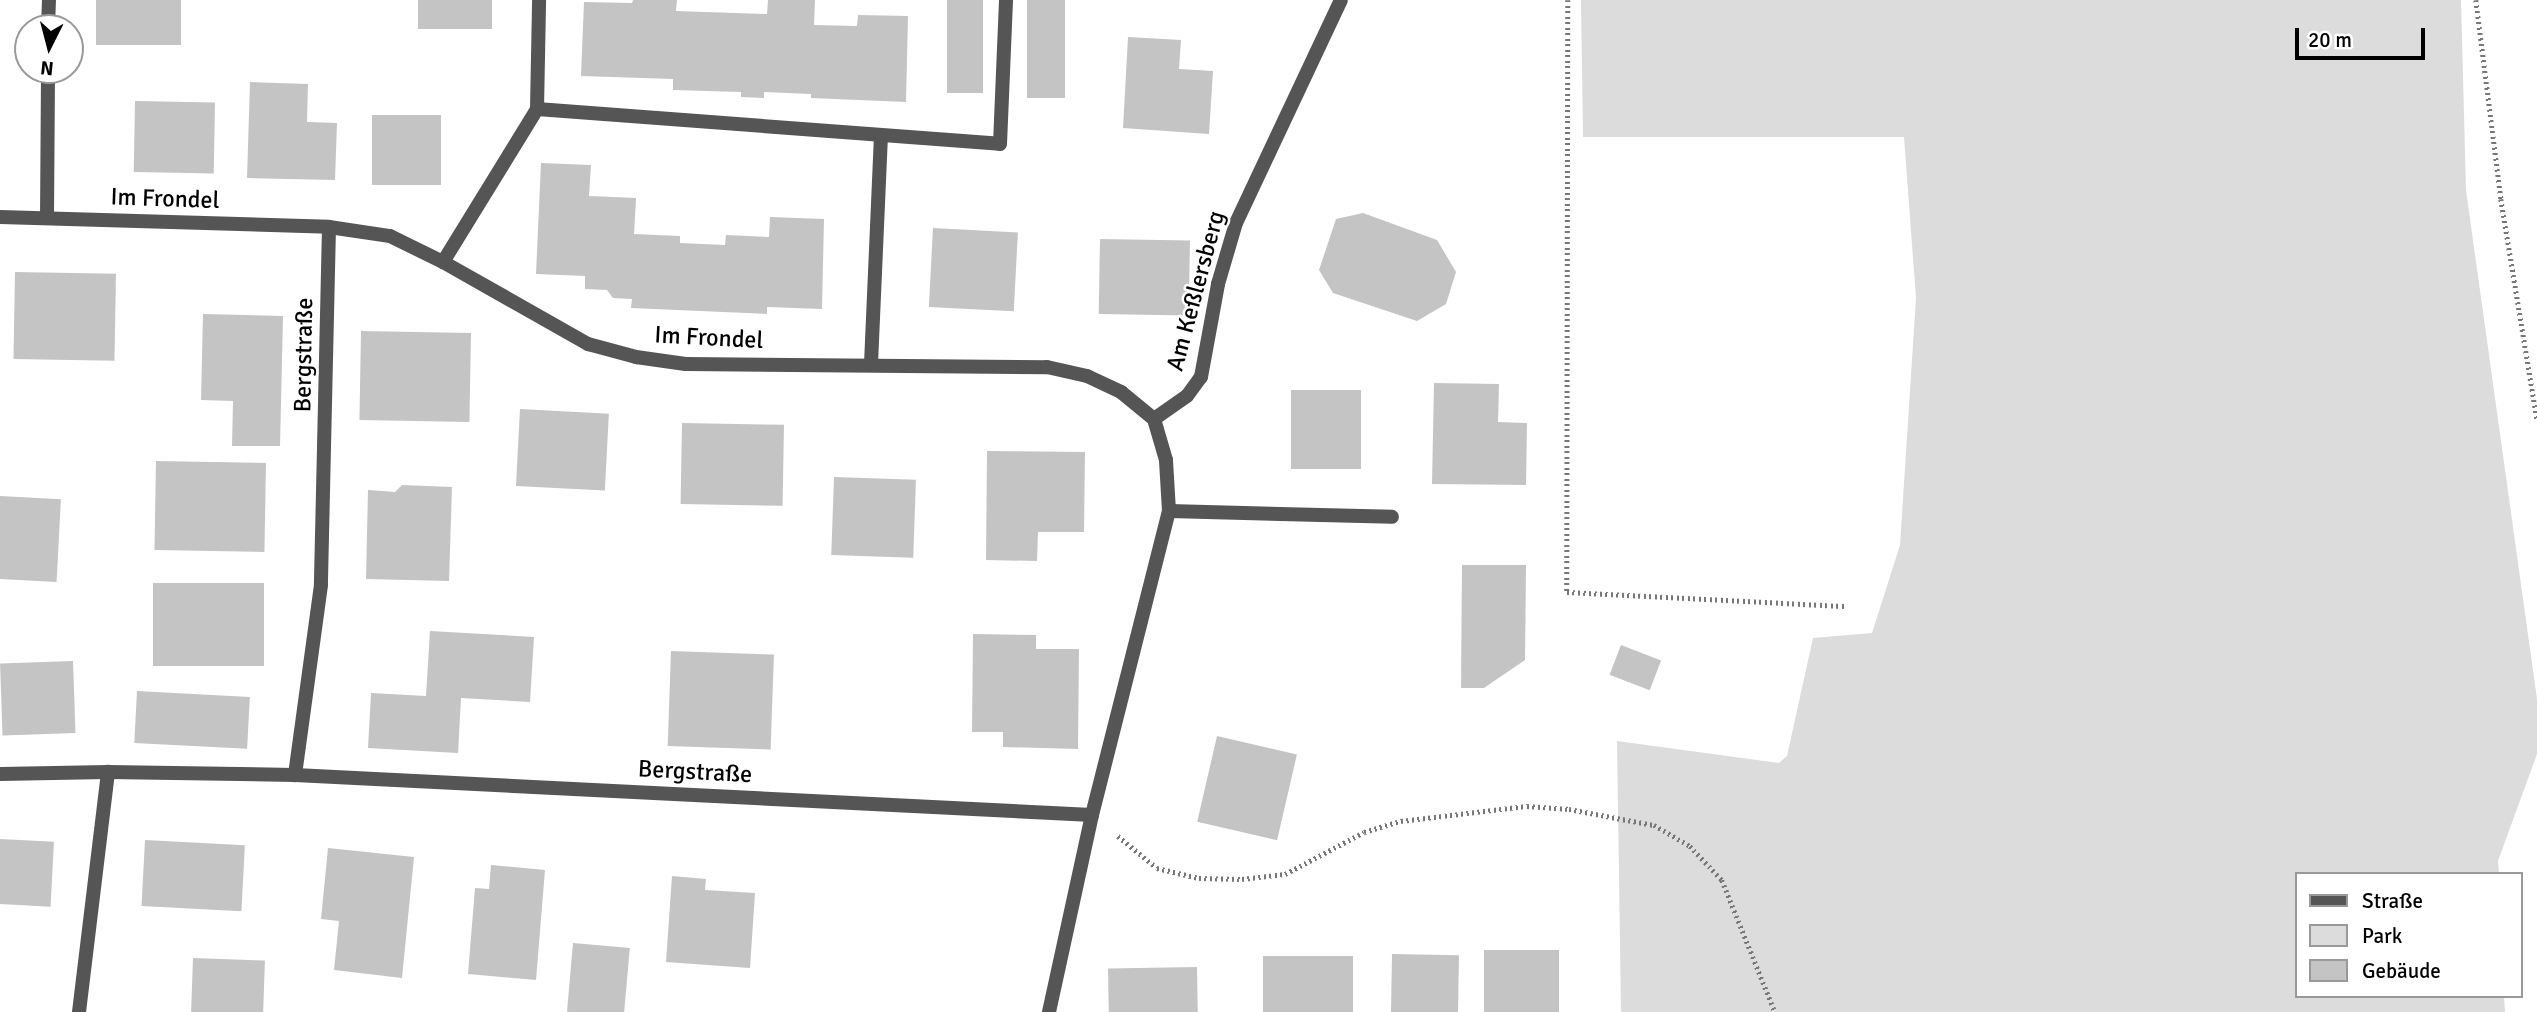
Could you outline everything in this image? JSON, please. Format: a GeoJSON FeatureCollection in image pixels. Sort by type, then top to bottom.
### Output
{"type":"FeatureCollection","features":[{"type":"Feature","properties":{"kind":"street"},"geometry":{"type":"LineString","coordinates":[[443,261],[537,109],[538,0]]}},
{"type":"Feature","properties":{"kind":"street"},"geometry":{"type":"LineString","coordinates":[[537,109],[1000,144],[1006,0]]}},
{"type":"Feature","properties":{"kind":"street","name":"Am Keßlersberg"},"geometry":{"type":"LineString","coordinates":[[1154,419],[1187,396],[1201,377],[1218,284],[1236,223],[1341,0]]}},
{"type":"Feature","properties":{"kind":"street"},"geometry":{"type":"LineString","coordinates":[[47,218],[48,84]]}},
{"type":"Feature","properties":{"kind":"street"},"geometry":{"type":"LineString","coordinates":[[871,364],[881,136]]}},
{"type":"Feature","properties":{"kind":"street","name":"Im Frondel"},"geometry":{"type":"LineString","coordinates":[[0,217],[329,227],[390,236],[443,261],[588,344],[636,357],[686,364],[1048,367],[1098,381],[1121,392],[1154,419]]}},
{"type":"Feature","properties":{"kind":"street","name":"Bergstraße"},"geometry":{"type":"LineString","coordinates":[[295,775],[321,585],[329,227]]}},
{"type":"Feature","properties":{"kind":"street"},"geometry":{"type":"LineString","coordinates":[[1049,1012],[1092,815],[1169,511],[1166,460],[1154,419]]}},
{"type":"Feature","properties":{"kind":"street"},"geometry":{"type":"LineString","coordinates":[[1169,511],[1392,517]]}},
{"type":"Feature","properties":{"kind":"street"},"geometry":{"type":"LineString","coordinates":[[79,1012],[108,772]]}},
{"type":"Feature","properties":{"kind":"street","name":"Bergstraße"},"geometry":{"type":"LineString","coordinates":[[0,774],[108,772],[295,775],[1092,815]]}},
{"type":"Feature","properties":{"kind":"path"},"geometry":{"type":"LineString","coordinates":[[1568,0],[1567,592],[1847,606]]}},
{"type":"Feature","properties":{"kind":"path"},"geometry":{"type":"LineString","coordinates":[[2476,0],[2501,199],[2537,419]]}},
{"type":"Feature","properties":{"kind":"path"},"geometry":{"type":"LineString","coordinates":[[1092,815],[1157,868],[1210,879],[1242,879],[1285,874],[1364,832],[1401,821],[1527,806],[1569,809],[1654,825],[1690,846],[1721,880],[1775,1012]]}},
{"type":"Feature","properties":{"kind":"green space"},"geometry":{"type":"Polygon","coordinates":[[[1581,0],[2461,0],[2466,190],[2537,699],[2537,754],[2498,861],[2499,872],[2296,872],[2296,998],[2504,998],[2505,1012],[1621,1012],[1617,741],[1779,763],[1787,756],[1813,638],[1872,633],[1900,545],[1916,298],[1904,137],[1583,137],[1581,0]]]}},
{"type":"Feature","properties":{"kind":"building"},"geometry":{"type":"Polygon","coordinates":[[[96,0],[181,0],[181,45],[96,45],[96,0]]]}},
{"type":"Feature","properties":{"kind":"building"},"geometry":{"type":"Polygon","coordinates":[[[418,0],[492,0],[492,29],[418,29],[418,0]]]}},
{"type":"Feature","properties":{"kind":"building"},"geometry":{"type":"Polygon","coordinates":[[[633,0],[677,0],[676,11],[767,14],[768,0],[815,0],[814,25],[857,26],[858,15],[908,16],[906,102],[811,98],[811,94],[764,92],[764,98],[741,97],[741,92],[673,90],[673,79],[581,76],[584,2],[632,3],[633,0]]]}},
{"type":"Feature","properties":{"kind":"building"},"geometry":{"type":"Polygon","coordinates":[[[947,0],[983,0],[983,93],[947,93],[947,0]]]}},
{"type":"Feature","properties":{"kind":"building"},"geometry":{"type":"Polygon","coordinates":[[[1027,0],[1065,0],[1065,98],[1027,98],[1027,0]]]}},
{"type":"Feature","properties":{"kind":"building"},"geometry":{"type":"Polygon","coordinates":[[[1128,37],[1181,40],[1179,69],[1213,71],[1209,134],[1123,128],[1128,37]]]}},
{"type":"Feature","properties":{"kind":"building"},"geometry":{"type":"Polygon","coordinates":[[[250,82],[308,84],[307,122],[337,123],[335,180],[247,178],[250,82]]]}},
{"type":"Feature","properties":{"kind":"building"},"geometry":{"type":"Polygon","coordinates":[[[135,101],[215,102],[214,173],[134,172],[135,101]]]}},
{"type":"Feature","properties":{"kind":"building"},"geometry":{"type":"Polygon","coordinates":[[[372,115],[441,115],[441,185],[372,185],[372,115]]]}},
{"type":"Feature","properties":{"kind":"building"},"geometry":{"type":"Polygon","coordinates":[[[541,163],[591,165],[589,196],[636,198],[634,234],[680,236],[680,243],[725,245],[726,235],[769,237],[770,217],[824,219],[822,309],[767,307],[767,314],[631,308],[632,299],[613,298],[607,290],[585,289],[585,276],[536,274],[541,163]]]}},
{"type":"Feature","properties":{"kind":"building"},"geometry":{"type":"Polygon","coordinates":[[[1363,213],[1437,240],[1456,272],[1446,304],[1417,321],[1333,293],[1319,270],[1336,219],[1363,213]]]}},
{"type":"Feature","properties":{"kind":"building"},"geometry":{"type":"Polygon","coordinates":[[[933,228],[1018,232],[1014,311],[929,307],[933,228]]]}},
{"type":"Feature","properties":{"kind":"building"},"geometry":{"type":"Polygon","coordinates":[[[1100,239],[1190,241],[1189,316],[1099,314],[1100,239]]]}},
{"type":"Feature","properties":{"kind":"building"},"geometry":{"type":"Polygon","coordinates":[[[15,272],[116,274],[114,361],[13,359],[15,272]]]}},
{"type":"Feature","properties":{"kind":"building"},"geometry":{"type":"Polygon","coordinates":[[[203,314],[283,316],[280,446],[232,446],[233,401],[201,400],[203,314]]]}},
{"type":"Feature","properties":{"kind":"building"},"geometry":{"type":"Polygon","coordinates":[[[361,331],[471,333],[469,422],[359,420],[361,331]]]}},
{"type":"Feature","properties":{"kind":"building"},"geometry":{"type":"Polygon","coordinates":[[[1434,383],[1499,384],[1498,422],[1527,423],[1526,485],[1432,484],[1434,383]]]}},
{"type":"Feature","properties":{"kind":"building"},"geometry":{"type":"Polygon","coordinates":[[[1291,390],[1361,390],[1361,469],[1291,469],[1291,390]]]}},
{"type":"Feature","properties":{"kind":"building"},"geometry":{"type":"Polygon","coordinates":[[[520,409],[609,414],[605,491],[516,486],[520,409]]]}},
{"type":"Feature","properties":{"kind":"building"},"geometry":{"type":"Polygon","coordinates":[[[682,423],[784,425],[783,506],[681,504],[682,423]]]}},
{"type":"Feature","properties":{"kind":"building"},"geometry":{"type":"Polygon","coordinates":[[[987,451],[1085,452],[1084,532],[1038,532],[1037,561],[986,560],[987,451]]]}},
{"type":"Feature","properties":{"kind":"building"},"geometry":{"type":"Polygon","coordinates":[[[156,461],[266,463],[264,552],[154,550],[156,461]]]}},
{"type":"Feature","properties":{"kind":"building"},"geometry":{"type":"Polygon","coordinates":[[[834,477],[916,480],[913,558],[831,555],[834,477]]]}},
{"type":"Feature","properties":{"kind":"building"},"geometry":{"type":"Polygon","coordinates":[[[402,485],[452,487],[449,581],[366,579],[368,490],[395,492],[402,485]]]}},
{"type":"Feature","properties":{"kind":"building"},"geometry":{"type":"Polygon","coordinates":[[[0,496],[61,499],[57,582],[0,579],[0,496]]]}},
{"type":"Feature","properties":{"kind":"building"},"geometry":{"type":"Polygon","coordinates":[[[1462,565],[1526,565],[1525,660],[1484,688],[1461,688],[1462,565]]]}},
{"type":"Feature","properties":{"kind":"building"},"geometry":{"type":"Polygon","coordinates":[[[153,583],[264,583],[264,666],[153,666],[153,583]]]}},
{"type":"Feature","properties":{"kind":"building"},"geometry":{"type":"Polygon","coordinates":[[[430,631],[534,637],[530,702],[461,698],[458,753],[368,748],[371,693],[426,696],[430,631]]]}},
{"type":"Feature","properties":{"kind":"building"},"geometry":{"type":"Polygon","coordinates":[[[973,634],[1036,635],[1036,649],[1079,649],[1078,749],[1003,747],[1003,732],[972,732],[973,634]]]}},
{"type":"Feature","properties":{"kind":"building"},"geometry":{"type":"Polygon","coordinates":[[[1621,645],[1661,660],[1650,690],[1610,675],[1621,645]]]}},
{"type":"Feature","properties":{"kind":"building"},"geometry":{"type":"Polygon","coordinates":[[[671,651],[774,655],[771,750],[668,746],[671,651]]]}},
{"type":"Feature","properties":{"kind":"building"},"geometry":{"type":"Polygon","coordinates":[[[73,661],[76,733],[3,736],[0,664],[73,661]]]}},
{"type":"Feature","properties":{"kind":"building"},"geometry":{"type":"Polygon","coordinates":[[[137,691],[250,697],[247,749],[134,743],[137,691]]]}},
{"type":"Feature","properties":{"kind":"building"},"geometry":{"type":"Polygon","coordinates":[[[1217,736],[1297,754],[1277,840],[1197,822],[1217,736]]]}},
{"type":"Feature","properties":{"kind":"building"},"geometry":{"type":"Polygon","coordinates":[[[0,839],[54,842],[51,907],[0,904],[0,839]]]}},
{"type":"Feature","properties":{"kind":"building"},"geometry":{"type":"Polygon","coordinates":[[[145,840],[245,845],[241,911],[142,906],[145,840]]]}},
{"type":"Feature","properties":{"kind":"building"},"geometry":{"type":"Polygon","coordinates":[[[328,848],[414,857],[402,978],[334,970],[339,921],[321,919],[328,848]]]}},
{"type":"Feature","properties":{"kind":"building"},"geometry":{"type":"Polygon","coordinates":[[[491,865],[545,870],[536,980],[468,974],[475,888],[489,889],[491,865]]]}},
{"type":"Feature","properties":{"kind":"building"},"geometry":{"type":"Polygon","coordinates":[[[672,876],[706,879],[705,890],[755,893],[750,968],[666,962],[672,876]]]}},
{"type":"Feature","properties":{"kind":"building"},"geometry":{"type":"Polygon","coordinates":[[[573,943],[630,948],[624,1012],[567,1012],[573,943]]]}},
{"type":"Feature","properties":{"kind":"building"},"geometry":{"type":"Polygon","coordinates":[[[1484,950],[1559,950],[1559,1012],[1484,1012],[1484,950]]]}},
{"type":"Feature","properties":{"kind":"building"},"geometry":{"type":"Polygon","coordinates":[[[1392,954],[1459,955],[1458,1012],[1391,1012],[1392,954]]]}},
{"type":"Feature","properties":{"kind":"building"},"geometry":{"type":"Polygon","coordinates":[[[1263,956],[1353,956],[1353,1012],[1263,1012],[1263,956]]]}},
{"type":"Feature","properties":{"kind":"building"},"geometry":{"type":"Polygon","coordinates":[[[193,958],[265,961],[263,1012],[191,1012],[193,958]]]}},
{"type":"Feature","properties":{"kind":"building"},"geometry":{"type":"Polygon","coordinates":[[[1197,967],[1198,1012],[1109,1012],[1108,969],[1197,967]]]}}]}
